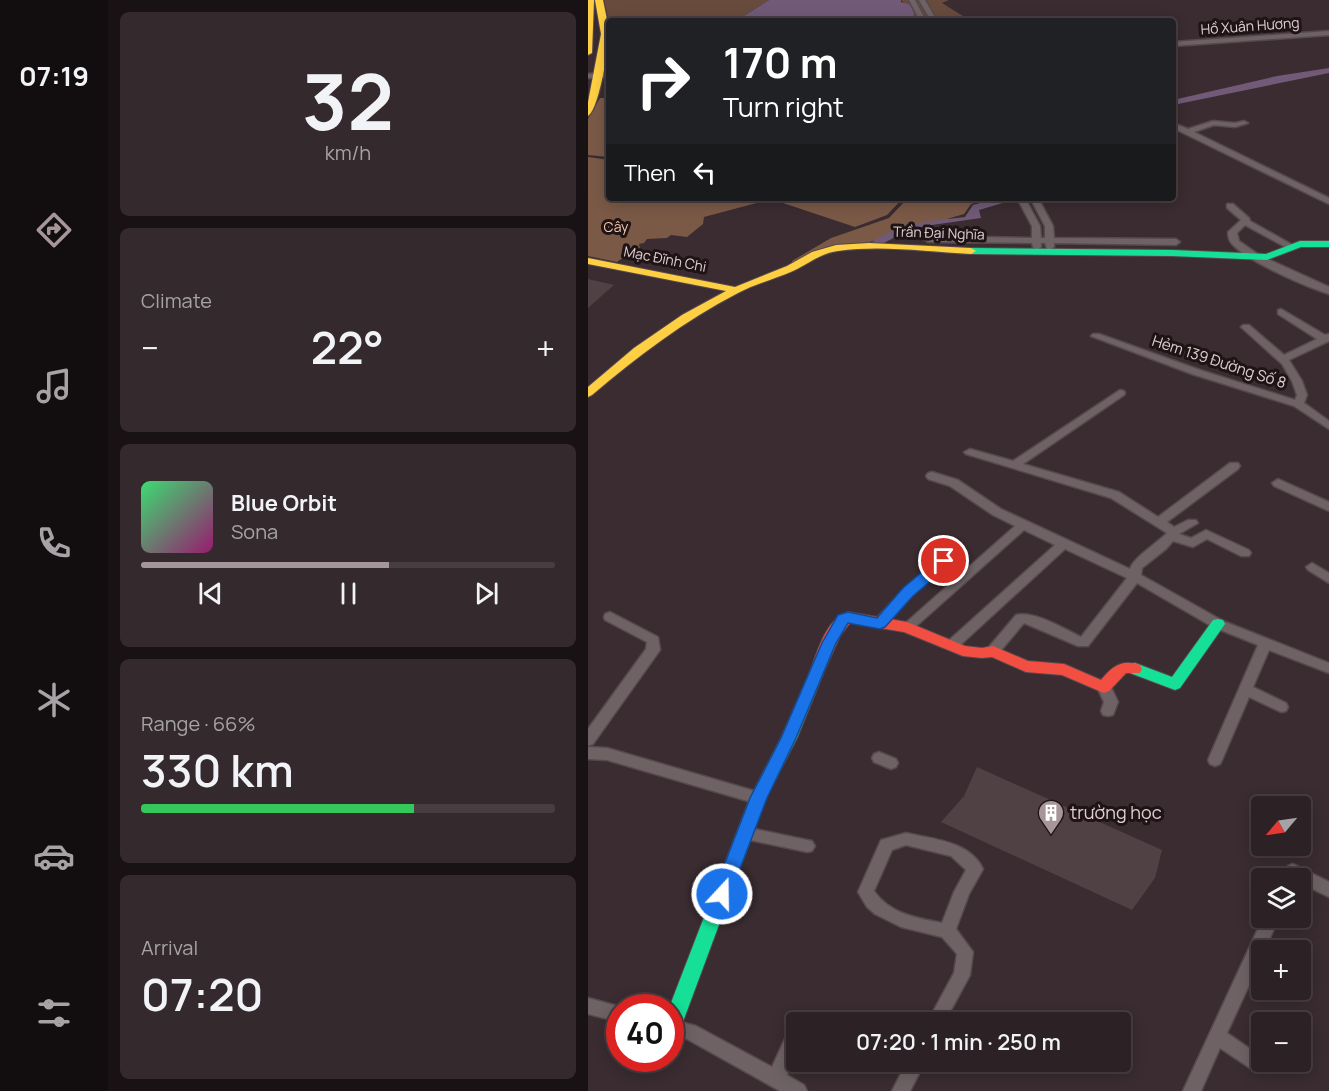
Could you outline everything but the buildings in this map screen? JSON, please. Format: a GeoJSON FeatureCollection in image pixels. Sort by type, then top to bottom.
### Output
{"type":"FeatureCollection","features":[{"type":"Feature","properties":{"kind":"street"},"geometry":{"type":"LineString","coordinates":[[588,53],[590,0]]}},
{"type":"Feature","properties":{"kind":"street"},"geometry":{"type":"LineString","coordinates":[[588,113],[598,78],[605,34],[599,0]]}},
{"type":"Feature","properties":{"kind":"street"},"geometry":{"type":"LineString","coordinates":[[912,0],[921,18]]}},
{"type":"Feature","properties":{"kind":"street"},"geometry":{"type":"LineString","coordinates":[[921,0],[932,18]]}},
{"type":"Feature","properties":{"kind":"street","name":"Hồ Xuân Hương"},"geometry":{"type":"LineString","coordinates":[[1176,46],[1329,34]]}},
{"type":"Feature","properties":{"kind":"street"},"geometry":{"type":"LineString","coordinates":[[1188,132],[1214,123],[1235,125],[1244,123]]}},
{"type":"Feature","properties":{"kind":"street"},"geometry":{"type":"LineString","coordinates":[[1176,126],[1329,201]]}},
{"type":"Feature","properties":{"kind":"street"},"geometry":{"type":"LineString","coordinates":[[1023,201],[1044,246]]}},
{"type":"Feature","properties":{"kind":"street"},"geometry":{"type":"LineString","coordinates":[[1036,201],[1049,226],[1044,246]]}},
{"type":"Feature","properties":{"kind":"street"},"geometry":{"type":"LineString","coordinates":[[1230,206],[1245,218],[1245,222],[1292,247]]}},
{"type":"Feature","properties":{"kind":"street"},"geometry":{"type":"LineString","coordinates":[[1034,221],[1046,220]]}},
{"type":"Feature","properties":{"kind":"street"},"geometry":{"type":"LineString","coordinates":[[1245,222],[1233,230],[1233,238],[1239,246],[1254,256],[1329,291]]}},
{"type":"Feature","properties":{"kind":"street"},"geometry":{"type":"LineString","coordinates":[[928,239],[1044,246],[1176,242]]}},
{"type":"Feature","properties":{"kind":"street","name":"Trần Đại Nghĩa"},"geometry":{"type":"LineString","coordinates":[[588,393],[638,350],[686,317],[736,290],[836,248],[869,246],[930,250],[1044,246],[1267,257],[1292,247],[1315,243],[1329,244]]}},
{"type":"Feature","properties":{"kind":"street","name":"Mạc Đĩnh Chi"},"geometry":{"type":"LineString","coordinates":[[588,261],[736,290]]}},
{"type":"Feature","properties":{"kind":"street"},"geometry":{"type":"LineString","coordinates":[[1281,312],[1327,338]]}},
{"type":"Feature","properties":{"kind":"street"},"geometry":{"type":"LineString","coordinates":[[1246,327],[1255,337],[1284,359],[1297,379],[1302,395],[1298,404]]}},
{"type":"Feature","properties":{"kind":"street","name":"Hẻm 139 Đường Số 8"},"geometry":{"type":"LineString","coordinates":[[1096,336],[1196,372],[1298,404],[1329,426]]}},
{"type":"Feature","properties":{"kind":"street"},"geometry":{"type":"LineString","coordinates":[[1284,359],[1327,338]]}},
{"type":"Feature","properties":{"kind":"street"},"geometry":{"type":"LineString","coordinates":[[1016,464],[1120,393]]}},
{"type":"Feature","properties":{"kind":"street"},"geometry":{"type":"LineString","coordinates":[[970,452],[1115,495],[1172,534],[1193,543],[1206,534],[1245,553]]}},
{"type":"Feature","properties":{"kind":"street"},"geometry":{"type":"LineString","coordinates":[[1158,523],[1234,466]]}},
{"type":"Feature","properties":{"kind":"street"},"geometry":{"type":"LineString","coordinates":[[932,476],[954,483],[997,512],[1135,577],[1218,624],[1329,668]]}},
{"type":"Feature","properties":{"kind":"street"},"geometry":{"type":"LineString","coordinates":[[1278,483],[1329,507]]}},
{"type":"Feature","properties":{"kind":"street"},"geometry":{"type":"LineString","coordinates":[[993,651],[1021,618],[1027,618],[1083,643],[1135,577],[1136,566],[1162,546],[1172,534],[1192,523]]}},
{"type":"Feature","properties":{"kind":"street"},"geometry":{"type":"LineString","coordinates":[[907,627],[1023,525]]}},
{"type":"Feature","properties":{"kind":"street"},"geometry":{"type":"LineString","coordinates":[[952,645],[1064,543]]}},
{"type":"Feature","properties":{"kind":"street"},"geometry":{"type":"LineString","coordinates":[[880,623],[908,592],[944,561]]}},
{"type":"Feature","properties":{"kind":"street"},"geometry":{"type":"LineString","coordinates":[[1312,567],[1329,579]]}},
{"type":"Feature","properties":{"kind":"street"},"geometry":{"type":"LineString","coordinates":[[588,740],[653,651],[653,640],[610,617]]}},
{"type":"Feature","properties":{"kind":"street"},"geometry":{"type":"LineString","coordinates":[[684,994],[758,798],[789,738],[829,643],[843,619],[848,617],[907,627],[963,651],[982,653],[993,651],[1026,666],[1064,670],[1104,687],[1111,702],[1108,711]]}},
{"type":"Feature","properties":{"kind":"street"},"geometry":{"type":"LineString","coordinates":[[1104,687],[1120,668],[1126,666],[1175,684],[1218,624]]}},
{"type":"Feature","properties":{"kind":"street"},"geometry":{"type":"LineString","coordinates":[[1215,760],[1266,642]]}},
{"type":"Feature","properties":{"kind":"street"},"geometry":{"type":"LineString","coordinates":[[1246,689],[1281,707]]}},
{"type":"Feature","properties":{"kind":"street"},"geometry":{"type":"LineString","coordinates":[[588,753],[607,754],[758,798]]}},
{"type":"Feature","properties":{"kind":"street"},"geometry":{"type":"LineString","coordinates":[[745,833],[807,846]]}},
{"type":"Feature","properties":{"kind":"street"},"geometry":{"type":"LineString","coordinates":[[941,1012],[962,975],[965,952],[947,931],[889,915],[870,899],[866,892],[886,845],[906,839],[955,851],[975,869],[962,892],[947,931]]}},
{"type":"Feature","properties":{"kind":"street"},"geometry":{"type":"LineString","coordinates":[[1311,883],[1329,891]]}},
{"type":"Feature","properties":{"kind":"street"},"geometry":{"type":"LineString","coordinates":[[1192,1091],[1266,928]]}},
{"type":"Feature","properties":{"kind":"street"},"geometry":{"type":"LineString","coordinates":[[588,1006],[606,1010]]}},
{"type":"Feature","properties":{"kind":"street"},"geometry":{"type":"LineString","coordinates":[[684,1030],[798,1091]]}},
{"type":"Feature","properties":{"kind":"street"},"geometry":{"type":"LineString","coordinates":[[1217,1036],[1251,1060]]}},
{"type":"Feature","properties":{"kind":"street"},"geometry":{"type":"LineString","coordinates":[[776,1079],[786,1056]]}},
{"type":"Feature","properties":{"kind":"street"},"geometry":{"type":"LineString","coordinates":[[902,1091],[911,1072]]}},
{"type":"Feature","properties":{"kind":"shaded area"},"geometry":{"type":"Polygon","coordinates":[[[604,0],[769,0],[741,18],[608,18],[604,0]]]}},
{"type":"Feature","properties":{"kind":"shaded area"},"geometry":{"type":"Polygon","coordinates":[[[769,0],[901,0],[911,5],[914,14],[913,18],[741,18],[769,0]]]}},
{"type":"Feature","properties":{"kind":"shaded area"},"geometry":{"type":"Polygon","coordinates":[[[901,0],[949,0],[942,3],[966,18],[913,18],[914,14],[901,0]]]}},
{"type":"Feature","properties":{"kind":"shaded area"},"geometry":{"type":"Polygon","coordinates":[[[1329,68],[1329,73],[1176,104],[1176,99],[1277,76],[1329,68]]]}},
{"type":"Feature","properties":{"kind":"shaded area"},"geometry":{"type":"Polygon","coordinates":[[[987,201],[1010,201],[979,210],[981,218],[925,226],[905,232],[882,244],[871,243],[881,236],[904,227],[928,221],[965,217],[973,205],[987,201]]]}},
{"type":"Feature","properties":{"kind":"green space"},"geometry":{"type":"Polygon","coordinates":[[[600,98],[606,98],[606,157],[588,155],[588,119],[600,98]]]}},
{"type":"Feature","properties":{"kind":"green space","name":"Cây"},"geometry":{"type":"Polygon","coordinates":[[[588,157],[606,160],[606,201],[764,201],[704,217],[703,224],[687,237],[671,235],[667,238],[647,239],[644,243],[639,244],[640,248],[635,253],[630,253],[617,262],[588,256],[588,157]]]}},
{"type":"Feature","properties":{"kind":"green space","name":"Cây"},"geometry":{"type":"Polygon","coordinates":[[[777,201],[900,201],[887,215],[855,227],[777,201]]]}},
{"type":"Feature","properties":{"kind":"green space"},"geometry":{"type":"Polygon","coordinates":[[[905,201],[982,201],[971,204],[964,214],[792,265],[792,261],[831,238],[889,218],[905,201]]]}},
{"type":"Feature","properties":{"kind":"traffic: fast"},"geometry":{"type":"LineString","coordinates":[[971,251],[1172,253],[1267,257],[1300,244],[1329,244]]}},
{"type":"Feature","properties":{"kind":"traffic: fast"},"geometry":{"type":"LineString","coordinates":[[1135,669],[1175,684],[1218,624]]}},
{"type":"Feature","properties":{"kind":"traffic: fast"},"geometry":{"type":"LineString","coordinates":[[684,994],[758,798],[789,738],[816,674]]}},
{"type":"Feature","properties":{"kind":"traffic: slow"},"geometry":{"type":"LineString","coordinates":[[588,53],[590,0]]}},
{"type":"Feature","properties":{"kind":"traffic: slow"},"geometry":{"type":"LineString","coordinates":[[588,113],[594,97],[605,34],[599,0]]}},
{"type":"Feature","properties":{"kind":"traffic: slow"},"geometry":{"type":"LineString","coordinates":[[588,393],[638,350],[686,317],[736,290],[791,268],[816,254],[836,248],[869,246],[971,251]]}},
{"type":"Feature","properties":{"kind":"traffic: slow"},"geometry":{"type":"LineString","coordinates":[[588,261],[736,290]]}},
{"type":"Feature","properties":{"kind":"traffic: jam"},"geometry":{"type":"LineString","coordinates":[[816,674],[833,634],[848,617],[907,627],[963,651],[982,653],[993,651],[1026,666],[1064,670],[1104,687],[1121,669],[1135,669]]}},
{"type":"Feature","properties":{"kind":"place","name":"trường học"},"geometry":{"type":"Point","coordinates":[1051,836]}},
{"type":"Feature","properties":{"kind":"route"},"geometry":{"type":"LineString","coordinates":[[722,894],[758,798],[789,738],[829,643],[843,619],[848,617],[880,623],[908,592],[944,561]]}}]}
